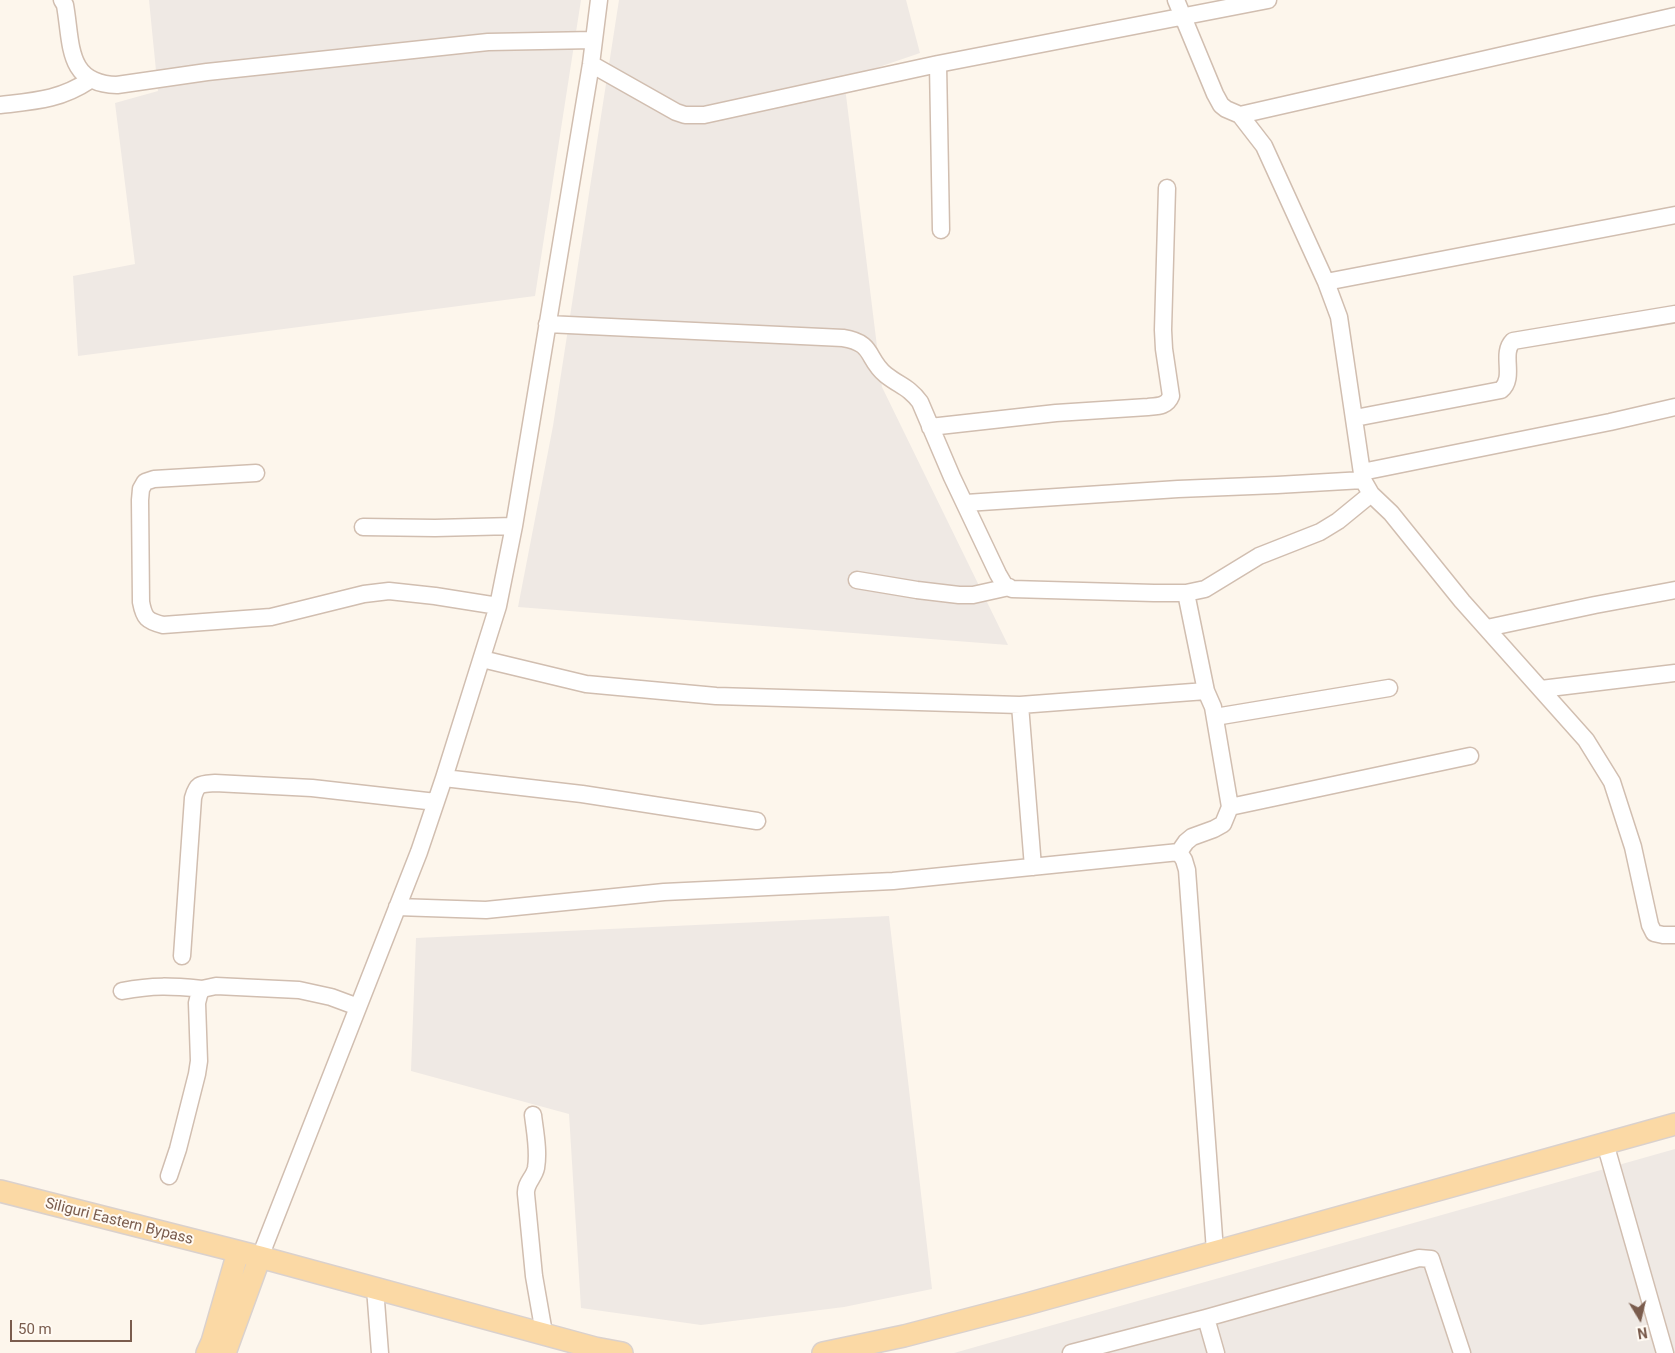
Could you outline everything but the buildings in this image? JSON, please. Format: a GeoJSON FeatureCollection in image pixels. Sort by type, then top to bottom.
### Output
{"type":"FeatureCollection","features":[{"type":"Feature","properties":{"kind":"main road"},"geometry":{"type":"LineString","coordinates":[[823,1353],[904,1336],[1028,1304],[1675,1124]]}},
{"type":"Feature","properties":{"kind":"main road","name":"Siliguri Eastern Bypass"},"geometry":{"type":"LineString","coordinates":[[0,1191],[260,1257],[622,1353]]}},
{"type":"Feature","properties":{"kind":"main road"},"geometry":{"type":"LineString","coordinates":[[207,1353],[238,1252]]}},
{"type":"Feature","properties":{"kind":"main road"},"geometry":{"type":"LineString","coordinates":[[225,1353],[260,1257]]}},
{"type":"Feature","properties":{"kind":"street"},"geometry":{"type":"LineString","coordinates":[[62,0],[65,5],[72,53],[78,68],[90,80],[103,85],[118,85],[207,72],[488,42],[594,40]]}},
{"type":"Feature","properties":{"kind":"street"},"geometry":{"type":"LineString","coordinates":[[260,1257],[419,852],[498,606],[514,526],[548,324],[591,64],[599,0]]}},
{"type":"Feature","properties":{"kind":"street"},"geometry":{"type":"LineString","coordinates":[[1176,0],[1215,94],[1226,110],[1240,115],[1675,16]]}},
{"type":"Feature","properties":{"kind":"street"},"geometry":{"type":"LineString","coordinates":[[591,64],[676,112],[685,115],[704,115],[938,64],[1268,0]]}},
{"type":"Feature","properties":{"kind":"street"},"geometry":{"type":"LineString","coordinates":[[938,64],[941,230]]}},
{"type":"Feature","properties":{"kind":"street"},"geometry":{"type":"LineString","coordinates":[[0,105],[64,95],[90,80]]}},
{"type":"Feature","properties":{"kind":"street"},"geometry":{"type":"LineString","coordinates":[[1240,115],[1264,146],[1326,282],[1339,317],[1365,482],[1462,600],[1586,740],[1612,782],[1633,847],[1650,925],[1654,933],[1675,935]]}},
{"type":"Feature","properties":{"kind":"street"},"geometry":{"type":"LineString","coordinates":[[930,427],[1056,413],[1148,407],[1168,402],[1171,396],[1163,330],[1167,188]]}},
{"type":"Feature","properties":{"kind":"street"},"geometry":{"type":"LineString","coordinates":[[1326,282],[1675,215]]}},
{"type":"Feature","properties":{"kind":"street"},"geometry":{"type":"LineString","coordinates":[[1355,418],[1500,390],[1505,386],[1508,379],[1508,350],[1509,345],[1513,341],[1675,314]]}},
{"type":"Feature","properties":{"kind":"street"},"geometry":{"type":"LineString","coordinates":[[548,324],[855,340],[866,347],[886,375],[904,386],[920,402],[1002,582],[1009,587],[1019,590],[1186,593],[1205,589],[1259,556],[1320,532],[1338,521],[1365,482]]}},
{"type":"Feature","properties":{"kind":"street"},"geometry":{"type":"LineString","coordinates":[[966,503],[1169,490],[1365,482],[1675,406]]}},
{"type":"Feature","properties":{"kind":"street"},"geometry":{"type":"LineString","coordinates":[[256,473],[154,479],[145,482],[141,489],[140,500],[141,602],[144,615],[152,622],[163,625],[271,617],[364,594],[389,591],[498,606]]}},
{"type":"Feature","properties":{"kind":"street"},"geometry":{"type":"LineString","coordinates":[[363,527],[514,526]]}},
{"type":"Feature","properties":{"kind":"street"},"geometry":{"type":"LineString","coordinates":[[857,580],[958,595],[982,594],[1009,587]]}},
{"type":"Feature","properties":{"kind":"street"},"geometry":{"type":"LineString","coordinates":[[1487,628],[1675,590]]}},
{"type":"Feature","properties":{"kind":"street"},"geometry":{"type":"LineString","coordinates":[[397,907],[486,910],[664,892],[893,881],[1179,852],[1192,837],[1223,824],[1230,807],[1213,707],[1206,691],[1186,593]]}},
{"type":"Feature","properties":{"kind":"street"},"geometry":{"type":"LineString","coordinates":[[482,659],[586,684],[716,696],[1020,705],[1206,691]]}},
{"type":"Feature","properties":{"kind":"street"},"geometry":{"type":"LineString","coordinates":[[1541,689],[1675,673]]}},
{"type":"Feature","properties":{"kind":"street"},"geometry":{"type":"LineString","coordinates":[[1215,717],[1389,688]]}},
{"type":"Feature","properties":{"kind":"street"},"geometry":{"type":"LineString","coordinates":[[1020,705],[1033,867]]}},
{"type":"Feature","properties":{"kind":"street"},"geometry":{"type":"LineString","coordinates":[[1230,807],[1470,756]]}},
{"type":"Feature","properties":{"kind":"street"},"geometry":{"type":"LineString","coordinates":[[444,778],[582,794],[757,821]]}},
{"type":"Feature","properties":{"kind":"street"},"geometry":{"type":"LineString","coordinates":[[182,956],[193,798],[196,789],[201,784],[215,783],[312,788],[436,802]]}},
{"type":"Feature","properties":{"kind":"street"},"geometry":{"type":"LineString","coordinates":[[1179,852],[1187,870],[1215,1251]]}},
{"type":"Feature","properties":{"kind":"street"},"geometry":{"type":"LineString","coordinates":[[122,992],[148,986],[167,985],[202,989],[216,986],[299,990],[330,997],[358,1008]]}},
{"type":"Feature","properties":{"kind":"street"},"geometry":{"type":"LineString","coordinates":[[169,1176],[178,1149],[197,1074],[199,1060],[198,1003],[202,989]]}},
{"type":"Feature","properties":{"kind":"street"},"geometry":{"type":"LineString","coordinates":[[533,1115],[537,1157],[536,1169],[534,1176],[525,1188],[534,1276],[544,1333]]}},
{"type":"Feature","properties":{"kind":"street"},"geometry":{"type":"LineString","coordinates":[[1605,1143],[1665,1353]]}},
{"type":"Feature","properties":{"kind":"street"},"geometry":{"type":"LineString","coordinates":[[1072,1353],[1206,1318],[1419,1258],[1431,1259],[1462,1353]]}},
{"type":"Feature","properties":{"kind":"street"},"geometry":{"type":"LineString","coordinates":[[376,1288],[380,1353]]}},
{"type":"Feature","properties":{"kind":"street"},"geometry":{"type":"LineString","coordinates":[[1206,1318],[1216,1353]]}},
{"type":"Feature","properties":{"kind":"shaded area"},"geometry":{"type":"Polygon","coordinates":[[[149,0],[581,0],[535,296],[78,356],[73,276],[135,264],[115,103],[158,91],[149,0]]]}},
{"type":"Feature","properties":{"kind":"shaded area"},"geometry":{"type":"Polygon","coordinates":[[[619,0],[906,0],[920,53],[844,79],[882,387],[1008,645],[518,607],[553,426],[619,0]]]}},
{"type":"Feature","properties":{"kind":"shaded area"},"geometry":{"type":"Polygon","coordinates":[[[889,916],[932,1289],[844,1307],[701,1325],[581,1308],[569,1114],[411,1071],[416,938],[889,916]]]}},
{"type":"Feature","properties":{"kind":"shaded area"},"geometry":{"type":"Polygon","coordinates":[[[1675,1149],[1675,1353],[954,1353],[1675,1149]]]}}]}
